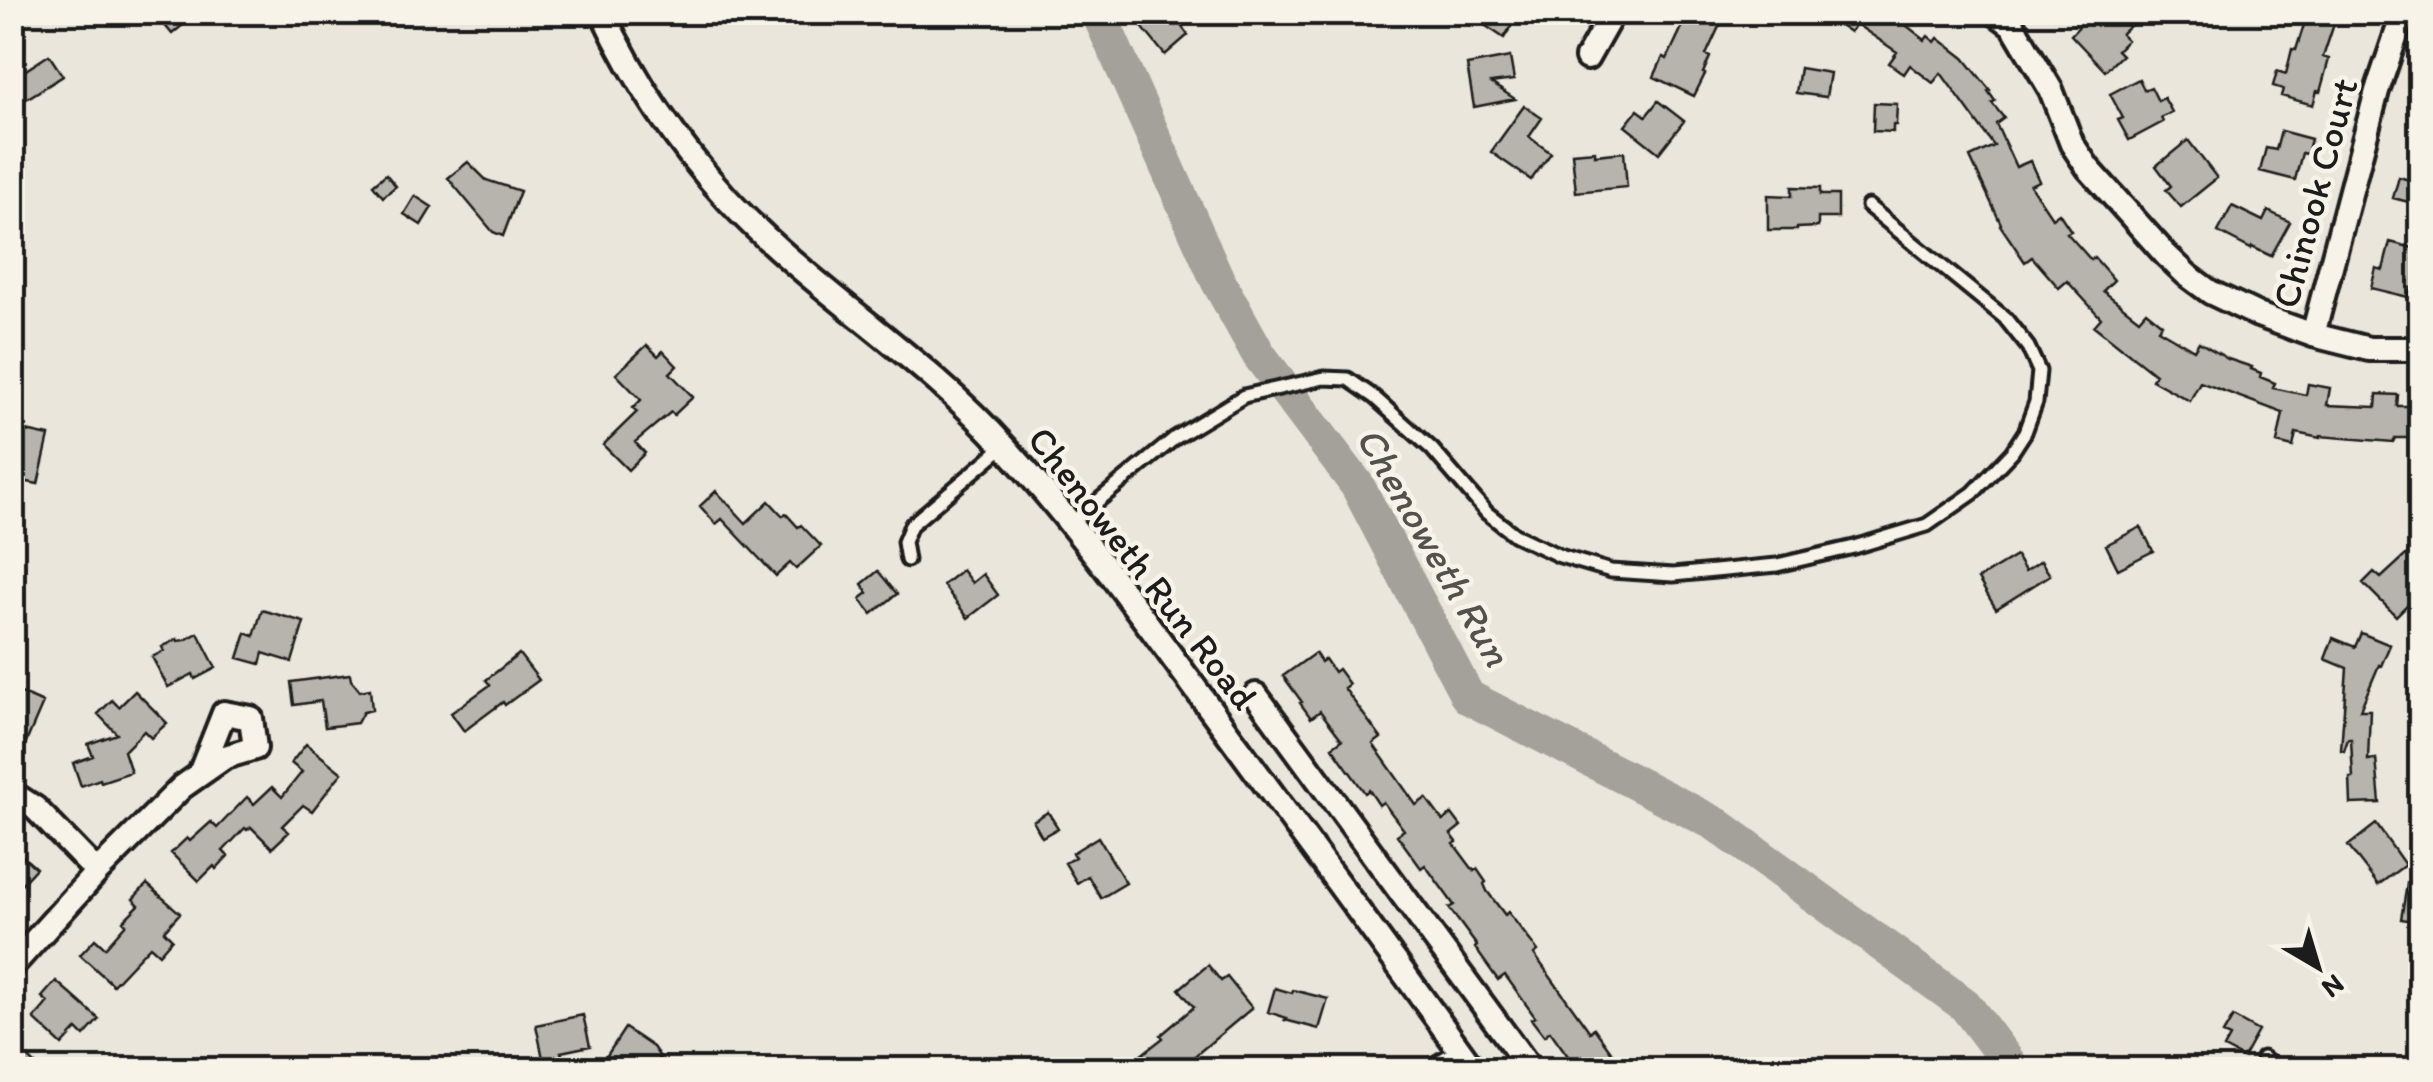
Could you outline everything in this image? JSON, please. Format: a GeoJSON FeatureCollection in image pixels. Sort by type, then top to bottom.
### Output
{"type":"FeatureCollection","features":[{"type":"Feature","properties":{"kind":"street","name":"Chenoweth Run Road"},"geometry":{"type":"LineString","coordinates":[[602,12],[624,59],[675,138],[729,200],[947,390],[1004,446],[1349,859],[1468,1062]]}},
{"type":"Feature","properties":{"kind":"street"},"geometry":{"type":"LineString","coordinates":[[1588,58],[1613,12]]}},
{"type":"Feature","properties":{"kind":"street","name":"Chinook Court"},"geometry":{"type":"LineString","coordinates":[[2312,335],[2377,91],[2404,12]]}},
{"type":"Feature","properties":{"kind":"street"},"geometry":{"type":"LineString","coordinates":[[2011,17],[2050,90],[2072,144],[2088,168],[2187,275],[2210,292],[2312,335],[2369,349],[2420,350]]}},
{"type":"Feature","properties":{"kind":"street"},"geometry":{"type":"LineString","coordinates":[[1256,695],[1349,859],[1531,1070]]}},
{"type":"Feature","properties":{"kind":"street"},"geometry":{"type":"LineString","coordinates":[[12,966],[97,872],[182,787],[225,757],[254,748],[251,718],[224,713],[201,771]]}},
{"type":"Feature","properties":{"kind":"street"},"geometry":{"type":"LineString","coordinates":[[12,794],[36,808],[97,872]]}},
{"type":"Feature","properties":{"kind":"street"},"geometry":{"type":"LineString","coordinates":[[1435,1070],[1468,1062]]}},
{"type":"Feature","properties":{"kind":"lane"},"geometry":{"type":"LineString","coordinates":[[1071,523],[1175,438],[1244,396],[1324,378],[1348,379],[1374,397],[1432,449],[1487,513],[1515,534],[1560,556],[1611,570],[1673,575],[1777,565],[1854,548],[1927,525],[1973,493],[2012,452],[2025,432],[2036,402],[2039,371],[2028,347],[2005,318],[1868,206]]}},
{"type":"Feature","properties":{"kind":"lane"},"geometry":{"type":"LineString","coordinates":[[907,560],[904,542],[912,525],[1004,446]]}},
{"type":"Feature","properties":{"kind":"lane"},"geometry":{"type":"LineString","coordinates":[[2263,1058],[2278,1070]]}},
{"type":"Feature","properties":{"kind":"building"},"geometry":{"type":"Polygon","coordinates":[[[154,12],[174,12],[184,24],[172,34],[154,12]]]}},
{"type":"Feature","properties":{"kind":"building"},"geometry":{"type":"Polygon","coordinates":[[[1149,12],[1200,12],[1182,27],[1188,35],[1165,55],[1138,22],[1149,12]]]}},
{"type":"Feature","properties":{"kind":"building"},"geometry":{"type":"Polygon","coordinates":[[[1465,12],[1520,12],[1504,38],[1465,12]]]}},
{"type":"Feature","properties":{"kind":"building"},"geometry":{"type":"Polygon","coordinates":[[[1655,12],[1710,12],[1723,18],[1706,55],[1710,57],[1694,96],[1654,77],[1683,25],[1655,12]]]}},
{"type":"Feature","properties":{"kind":"building"},"geometry":{"type":"Polygon","coordinates":[[[1839,12],[1902,12],[1898,19],[1925,40],[1928,36],[1935,42],[1938,38],[1964,58],[1990,90],[1995,101],[1992,103],[2004,118],[1996,124],[2016,167],[2030,161],[2039,181],[2030,185],[2052,218],[2059,213],[2071,231],[2067,233],[2114,280],[2103,291],[2139,319],[2146,311],[2162,324],[2158,329],[2194,350],[2199,342],[2228,359],[2252,367],[2261,373],[2260,377],[2275,383],[2273,388],[2306,395],[2308,384],[2330,388],[2327,405],[2376,407],[2377,394],[2398,395],[2397,406],[2420,406],[2420,438],[2395,438],[2393,442],[2296,433],[2293,447],[2277,443],[2283,413],[2200,382],[2190,401],[2152,380],[2155,374],[2094,326],[2101,318],[2067,281],[2059,288],[2032,257],[2025,262],[2000,225],[1970,157],[1994,146],[1941,73],[1933,83],[1910,65],[1904,74],[1889,63],[1897,52],[1856,24],[1850,32],[1837,23],[1843,15],[1839,12]]]}},
{"type":"Feature","properties":{"kind":"building"},"geometry":{"type":"Polygon","coordinates":[[[2101,12],[2119,12],[2131,25],[2121,34],[2127,40],[2117,50],[2122,55],[2105,71],[2071,35],[2086,19],[2090,23],[2101,12]]]}},
{"type":"Feature","properties":{"kind":"building"},"geometry":{"type":"Polygon","coordinates":[[[2308,12],[2338,12],[2323,57],[2329,59],[2313,105],[2281,96],[2283,89],[2273,86],[2277,71],[2286,74],[2308,12]]]}},
{"type":"Feature","properties":{"kind":"building"},"geometry":{"type":"Polygon","coordinates":[[[49,55],[63,76],[23,101],[12,79],[49,55]]]}},
{"type":"Feature","properties":{"kind":"building"},"geometry":{"type":"Polygon","coordinates":[[[1510,57],[1514,80],[1491,83],[1515,99],[1474,107],[1467,65],[1510,57]]]}},
{"type":"Feature","properties":{"kind":"building"},"geometry":{"type":"Polygon","coordinates":[[[1800,68],[1830,73],[1826,97],[1796,93],[1800,68]]]}},
{"type":"Feature","properties":{"kind":"building"},"geometry":{"type":"Polygon","coordinates":[[[2139,79],[2144,90],[2151,87],[2158,101],[2164,98],[2172,112],[2161,118],[2163,122],[2129,140],[2110,94],[2139,79]]]}},
{"type":"Feature","properties":{"kind":"building"},"geometry":{"type":"Polygon","coordinates":[[[1658,101],[1684,121],[1659,153],[1625,126],[1638,110],[1646,116],[1658,101]]]}},
{"type":"Feature","properties":{"kind":"building"},"geometry":{"type":"Polygon","coordinates":[[[1874,103],[1897,104],[1893,132],[1873,131],[1874,103]]]}},
{"type":"Feature","properties":{"kind":"building"},"geometry":{"type":"Polygon","coordinates":[[[1524,106],[1542,118],[1529,137],[1551,153],[1531,180],[1491,152],[1524,106]]]}},
{"type":"Feature","properties":{"kind":"building"},"geometry":{"type":"Polygon","coordinates":[[[2281,131],[2311,139],[2307,154],[2302,153],[2295,180],[2260,171],[2266,148],[2276,150],[2281,131]]]}},
{"type":"Feature","properties":{"kind":"building"},"geometry":{"type":"Polygon","coordinates":[[[2188,140],[2217,178],[2181,207],[2166,190],[2171,186],[2156,166],[2188,140]]]}},
{"type":"Feature","properties":{"kind":"building"},"geometry":{"type":"Polygon","coordinates":[[[1595,151],[1595,155],[1624,152],[1627,187],[1576,192],[1572,153],[1595,151]]]}},
{"type":"Feature","properties":{"kind":"building"},"geometry":{"type":"Polygon","coordinates":[[[468,162],[486,180],[520,191],[503,236],[493,232],[448,178],[468,162]]]}},
{"type":"Feature","properties":{"kind":"building"},"geometry":{"type":"Polygon","coordinates":[[[386,174],[396,186],[383,197],[373,185],[386,174]]]}},
{"type":"Feature","properties":{"kind":"building"},"geometry":{"type":"Polygon","coordinates":[[[2399,177],[2420,183],[2420,205],[2393,198],[2399,177]]]}},
{"type":"Feature","properties":{"kind":"building"},"geometry":{"type":"Polygon","coordinates":[[[1792,187],[1820,188],[1820,195],[1838,195],[1838,218],[1818,218],[1818,227],[1768,230],[1768,195],[1792,196],[1792,187]]]}},
{"type":"Feature","properties":{"kind":"building"},"geometry":{"type":"Polygon","coordinates":[[[415,196],[432,207],[421,225],[404,214],[415,196]]]}},
{"type":"Feature","properties":{"kind":"building"},"geometry":{"type":"Polygon","coordinates":[[[2232,206],[2263,221],[2268,211],[2290,222],[2271,256],[2218,232],[2232,206]]]}},
{"type":"Feature","properties":{"kind":"building"},"geometry":{"type":"Polygon","coordinates":[[[2390,242],[2417,249],[2414,259],[2420,263],[2408,297],[2371,288],[2376,268],[2383,270],[2390,242]]]}},
{"type":"Feature","properties":{"kind":"building"},"geometry":{"type":"Polygon","coordinates":[[[647,345],[658,356],[663,351],[677,366],[670,373],[693,397],[635,442],[645,453],[628,470],[603,445],[637,412],[633,408],[641,400],[616,374],[647,345]]]}},
{"type":"Feature","properties":{"kind":"building"},"geometry":{"type":"Polygon","coordinates":[[[17,429],[49,436],[38,484],[12,479],[17,429]]]}},
{"type":"Feature","properties":{"kind":"building"},"geometry":{"type":"Polygon","coordinates":[[[716,491],[746,523],[769,501],[821,546],[796,569],[790,563],[776,576],[722,519],[716,524],[700,506],[716,491]]]}},
{"type":"Feature","properties":{"kind":"building"},"geometry":{"type":"Polygon","coordinates":[[[2141,527],[2153,551],[2118,569],[2106,545],[2141,527]]]}},
{"type":"Feature","properties":{"kind":"building"},"geometry":{"type":"Polygon","coordinates":[[[2420,542],[2420,606],[2413,599],[2396,616],[2363,583],[2374,572],[2381,578],[2420,542]]]}},
{"type":"Feature","properties":{"kind":"building"},"geometry":{"type":"Polygon","coordinates":[[[2016,556],[2025,571],[2041,561],[2050,575],[1996,609],[1978,579],[2016,556]]]}},
{"type":"Feature","properties":{"kind":"building"},"geometry":{"type":"Polygon","coordinates":[[[962,570],[972,583],[983,574],[998,595],[968,618],[943,585],[962,570]]]}},
{"type":"Feature","properties":{"kind":"building"},"geometry":{"type":"Polygon","coordinates":[[[878,571],[897,594],[872,614],[860,599],[868,593],[862,584],[878,571]]]}},
{"type":"Feature","properties":{"kind":"building"},"geometry":{"type":"Polygon","coordinates":[[[262,610],[304,622],[292,662],[263,653],[260,664],[238,658],[246,633],[254,636],[262,610]]]}},
{"type":"Feature","properties":{"kind":"building"},"geometry":{"type":"Polygon","coordinates":[[[198,633],[216,668],[168,687],[152,657],[177,639],[185,640],[198,633]]]}},
{"type":"Feature","properties":{"kind":"building"},"geometry":{"type":"Polygon","coordinates":[[[2361,633],[2390,645],[2360,710],[2370,710],[2368,760],[2376,759],[2380,803],[2351,804],[2351,739],[2341,750],[2347,668],[2325,659],[2333,638],[2355,647],[2361,633]]]}},
{"type":"Feature","properties":{"kind":"building"},"geometry":{"type":"Polygon","coordinates":[[[1315,653],[1334,672],[1338,669],[1349,684],[1344,688],[1381,738],[1373,744],[1416,805],[1426,798],[1443,821],[1452,814],[1461,826],[1451,834],[1457,842],[1454,844],[1474,871],[1477,869],[1505,915],[1508,912],[1538,951],[1534,954],[1590,1032],[1594,1028],[1620,1064],[1612,1070],[1578,1070],[1550,1031],[1544,1036],[1505,975],[1498,980],[1475,948],[1449,908],[1454,905],[1425,865],[1421,868],[1397,835],[1404,830],[1383,802],[1379,805],[1369,790],[1365,793],[1332,747],[1342,740],[1320,711],[1311,718],[1300,703],[1283,676],[1315,653]]]}},
{"type":"Feature","properties":{"kind":"building"},"geometry":{"type":"Polygon","coordinates":[[[519,654],[539,680],[464,731],[451,713],[490,685],[486,680],[519,654]]]}},
{"type":"Feature","properties":{"kind":"building"},"geometry":{"type":"Polygon","coordinates":[[[350,674],[360,691],[370,689],[372,710],[363,712],[357,723],[325,727],[321,701],[294,705],[291,682],[350,674]]]}},
{"type":"Feature","properties":{"kind":"building"},"geometry":{"type":"Polygon","coordinates":[[[12,689],[43,703],[24,747],[12,742],[12,689]]]}},
{"type":"Feature","properties":{"kind":"building"},"geometry":{"type":"Polygon","coordinates":[[[135,691],[167,723],[151,738],[144,731],[124,751],[131,772],[81,786],[73,763],[93,756],[88,744],[117,734],[98,714],[112,700],[119,707],[135,691]]]}},
{"type":"Feature","properties":{"kind":"building"},"geometry":{"type":"Polygon","coordinates":[[[306,744],[342,773],[312,811],[303,805],[282,826],[289,832],[272,848],[251,827],[245,828],[223,851],[228,856],[199,881],[171,853],[211,822],[217,828],[247,797],[254,804],[272,787],[282,797],[302,772],[291,763],[306,744]]]}},
{"type":"Feature","properties":{"kind":"building"},"geometry":{"type":"Polygon","coordinates":[[[1048,812],[1058,828],[1042,837],[1033,821],[1048,812]]]}},
{"type":"Feature","properties":{"kind":"building"},"geometry":{"type":"Polygon","coordinates":[[[2376,824],[2405,865],[2378,885],[2348,846],[2376,824]]]}},
{"type":"Feature","properties":{"kind":"building"},"geometry":{"type":"Polygon","coordinates":[[[1098,837],[1126,883],[1101,898],[1088,876],[1077,883],[1065,863],[1075,857],[1072,853],[1098,837]]]}},
{"type":"Feature","properties":{"kind":"building"},"geometry":{"type":"Polygon","coordinates":[[[12,847],[36,868],[12,894],[12,847]]]}},
{"type":"Feature","properties":{"kind":"building"},"geometry":{"type":"Polygon","coordinates":[[[2412,856],[2420,856],[2420,922],[2401,919],[2412,856]]]}},
{"type":"Feature","properties":{"kind":"building"},"geometry":{"type":"Polygon","coordinates":[[[147,884],[180,913],[164,931],[172,939],[159,954],[150,946],[113,985],[80,955],[95,939],[105,948],[139,905],[133,899],[147,884]]]}},
{"type":"Feature","properties":{"kind":"building"},"geometry":{"type":"Polygon","coordinates":[[[1208,965],[1221,981],[1227,977],[1252,1008],[1178,1070],[1122,1070],[1194,1007],[1179,989],[1208,965]]]}},
{"type":"Feature","properties":{"kind":"building"},"geometry":{"type":"Polygon","coordinates":[[[56,981],[99,1019],[84,1036],[77,1029],[62,1045],[34,1019],[48,1002],[42,997],[56,981]]]}},
{"type":"Feature","properties":{"kind":"building"},"geometry":{"type":"Polygon","coordinates":[[[1275,988],[1328,999],[1319,1029],[1268,1012],[1275,988]]]}},
{"type":"Feature","properties":{"kind":"building"},"geometry":{"type":"Polygon","coordinates":[[[583,1015],[590,1046],[561,1052],[563,1058],[544,1063],[536,1025],[583,1015]]]}},
{"type":"Feature","properties":{"kind":"building"},"geometry":{"type":"Polygon","coordinates":[[[2233,1017],[2258,1031],[2243,1058],[2224,1048],[2230,1037],[2223,1034],[2233,1017]]]}},
{"type":"Feature","properties":{"kind":"building"},"geometry":{"type":"Polygon","coordinates":[[[625,1028],[653,1047],[660,1057],[652,1070],[619,1070],[604,1060],[625,1028]]]}},
{"type":"Feature","properties":{"kind":"building"},"geometry":{"type":"Polygon","coordinates":[[[12,1041],[41,1070],[12,1070],[12,1041]]]}},
{"type":"Feature","properties":{"kind":"waterway","name":"Chenoweth Run"},"geometry":{"type":"LineString","coordinates":[[1098,12],[1218,281],[1259,355],[1357,485],[1468,697],[1716,824],[1965,1005],[2014,1070]]}}]}
